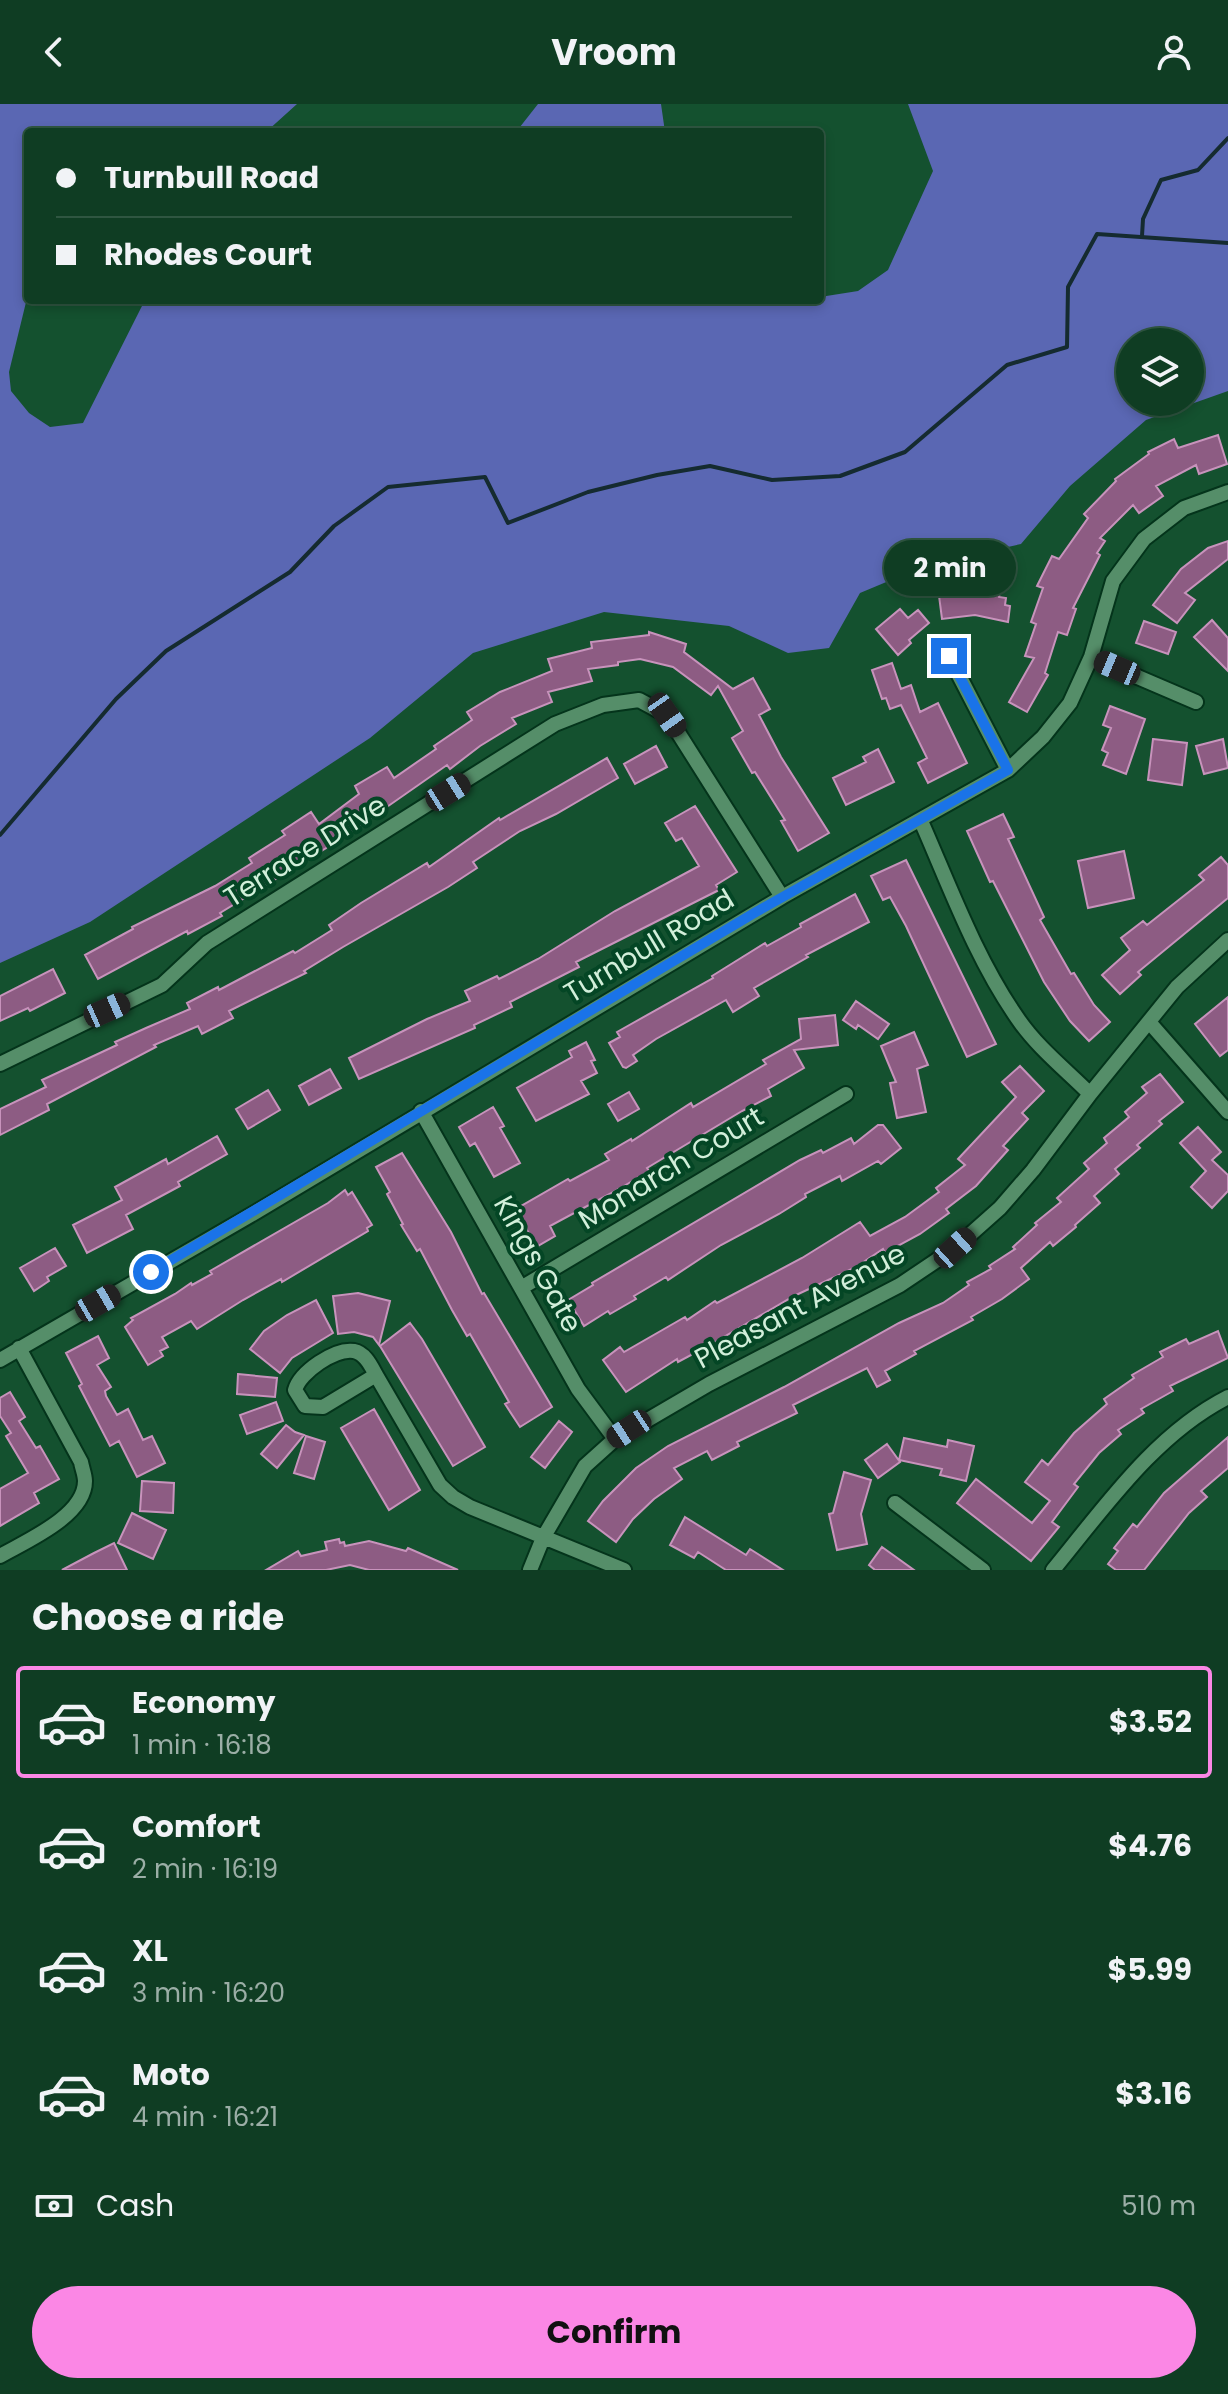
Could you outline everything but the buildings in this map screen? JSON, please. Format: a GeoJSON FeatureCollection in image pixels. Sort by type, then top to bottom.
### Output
{"type":"FeatureCollection","features":[{"type":"Feature","properties":{"kind":"street","name":"Turnbull Road"},"geometry":{"type":"LineString","coordinates":[[0,1360],[256,1212],[782,897],[1008,770],[1043,737],[1070,703],[1091,657],[1113,581],[1144,539],[1184,508],[1228,492]]}},
{"type":"Feature","properties":{"kind":"street"},"geometry":{"type":"LineString","coordinates":[[949,656],[1008,770]]}},
{"type":"Feature","properties":{"kind":"street"},"geometry":{"type":"LineString","coordinates":[[1091,657],[1196,702]]}},
{"type":"Feature","properties":{"kind":"street","name":"Terrace Drive"},"geometry":{"type":"LineString","coordinates":[[0,1064],[162,985],[207,943],[555,724],[603,705],[639,700],[667,715],[782,897]]}},
{"type":"Feature","properties":{"kind":"street"},"geometry":{"type":"LineString","coordinates":[[921,821],[995,982],[1019,1020],[1090,1094]]}},
{"type":"Feature","properties":{"kind":"street","name":"Pleasant Avenue"},"geometry":{"type":"LineString","coordinates":[[530,1570],[543,1538],[585,1466],[615,1439],[709,1384],[900,1285],[955,1248],[1000,1208],[1177,987],[1228,940]]}},
{"type":"Feature","properties":{"kind":"street"},"geometry":{"type":"LineString","coordinates":[[1150,1023],[1228,1112]]}},
{"type":"Feature","properties":{"kind":"street","name":"Monarch Court"},"geometry":{"type":"LineString","coordinates":[[521,1288],[846,1094]]}},
{"type":"Feature","properties":{"kind":"street","name":"Kings Gate"},"geometry":{"type":"LineString","coordinates":[[421,1111],[578,1389],[615,1439]]}},
{"type":"Feature","properties":{"kind":"street"},"geometry":{"type":"LineString","coordinates":[[0,1556],[61,1521],[78,1501],[85,1483],[81,1462],[19,1348]]}},
{"type":"Feature","properties":{"kind":"street"},"geometry":{"type":"LineString","coordinates":[[376,1375],[323,1407],[314,1409],[305,1406],[295,1390],[305,1374],[333,1356],[356,1351],[364,1356],[376,1375],[440,1485],[453,1497],[470,1507],[624,1570]]}},
{"type":"Feature","properties":{"kind":"street"},"geometry":{"type":"LineString","coordinates":[[1053,1570],[1126,1482],[1198,1413],[1228,1397]]}},
{"type":"Feature","properties":{"kind":"street"},"geometry":{"type":"LineString","coordinates":[[895,1503],[983,1570]]}},
{"type":"Feature","properties":{"kind":"shaded area"},"geometry":{"type":"Polygon","coordinates":[[[0,104],[297,104],[270,128],[24,128],[26,304],[9,372],[11,391],[29,413],[50,427],[83,423],[143,304],[824,304],[824,296],[858,291],[888,270],[933,171],[908,104],[1228,104],[1228,391],[1204,399],[1204,328],[1116,328],[1116,416],[1157,416],[1146,420],[1070,486],[1021,544],[927,565],[860,593],[829,648],[788,653],[729,626],[604,612],[473,653],[370,738],[90,922],[0,963],[0,104]]]}},
{"type":"Feature","properties":{"kind":"shaded area"},"geometry":{"type":"Polygon","coordinates":[[[538,104],[661,104],[664,128],[519,128],[538,104]]]}},
{"type":"Feature","properties":{"kind":"waterway"},"geometry":{"type":"LineString","coordinates":[[1142,236],[1143,219],[1161,180],[1198,170],[1228,138]]}},
{"type":"Feature","properties":{"kind":"waterway"},"geometry":{"type":"LineString","coordinates":[[0,835],[116,699],[166,651],[290,572],[334,526],[388,487],[485,477],[508,523],[588,492],[710,466],[772,480],[840,476],[905,452],[1007,365],[1067,347],[1068,287],[1097,234],[1228,243]]}},
{"type":"Feature","properties":{"kind":"route"},"geometry":{"type":"LineString","coordinates":[[151,1272],[756,912],[1008,770],[949,656]]}}]}
